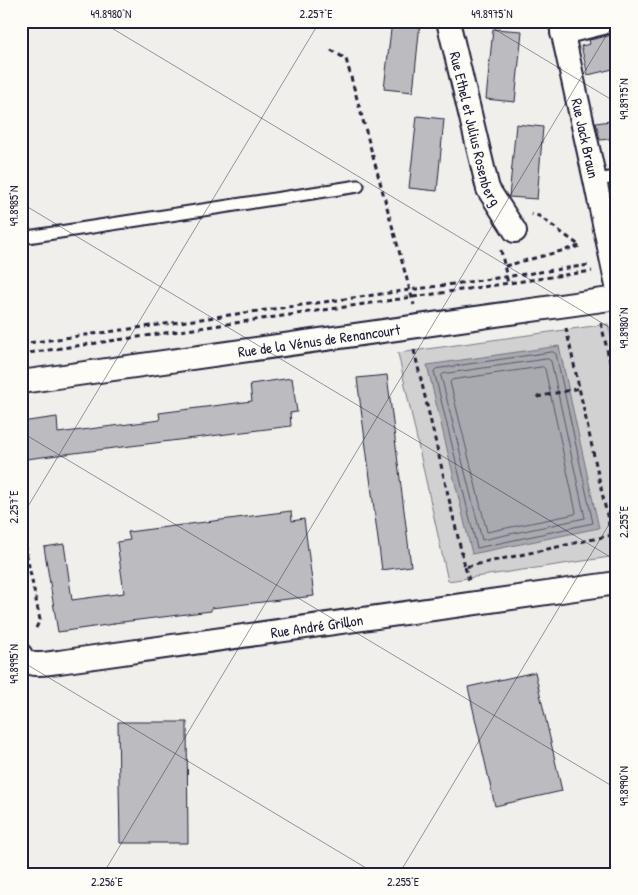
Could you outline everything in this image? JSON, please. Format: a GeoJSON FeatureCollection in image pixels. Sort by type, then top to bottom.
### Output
{"type":"FeatureCollection","features":[{"type":"Feature","properties":{"kind":"street","name":"Rue Ethel et Julius Rosenberg"},"geometry":{"type":"LineString","coordinates":[[448,21],[488,189],[515,231]]}},
{"type":"Feature","properties":{"kind":"street"},"geometry":{"type":"LineString","coordinates":[[561,27],[610,21]]}},
{"type":"Feature","properties":{"kind":"street","name":"Rue Jack Braun"},"geometry":{"type":"LineString","coordinates":[[561,27],[606,179],[614,272]]}},
{"type":"Feature","properties":{"kind":"street","name":"Rue de la Vénus de Renancourt"},"geometry":{"type":"LineString","coordinates":[[21,382],[617,298]]}},
{"type":"Feature","properties":{"kind":"street","name":"Rue André Grillon"},"geometry":{"type":"LineString","coordinates":[[21,654],[23,658],[33,664],[59,662],[617,583]]}},
{"type":"Feature","properties":{"kind":"lane"},"geometry":{"type":"LineString","coordinates":[[21,238],[358,186]]}},
{"type":"Feature","properties":{"kind":"path"},"geometry":{"type":"LineString","coordinates":[[331,50],[346,59],[408,290],[412,297],[419,326],[413,347],[470,584]]}},
{"type":"Feature","properties":{"kind":"path"},"geometry":{"type":"LineString","coordinates":[[502,210],[539,216],[580,246],[505,266]]}},
{"type":"Feature","properties":{"kind":"path"},"geometry":{"type":"LineString","coordinates":[[508,284],[501,248],[515,231]]}},
{"type":"Feature","properties":{"kind":"path"},"geometry":{"type":"LineString","coordinates":[[21,344],[506,276],[614,272]]}},
{"type":"Feature","properties":{"kind":"path"},"geometry":{"type":"LineString","coordinates":[[21,354],[412,297],[614,272]]}},
{"type":"Feature","properties":{"kind":"path"},"geometry":{"type":"LineString","coordinates":[[600,322],[617,394]]}},
{"type":"Feature","properties":{"kind":"path"},"geometry":{"type":"LineString","coordinates":[[566,327],[617,561]]}},
{"type":"Feature","properties":{"kind":"path"},"geometry":{"type":"LineString","coordinates":[[537,397],[580,388]]}},
{"type":"Feature","properties":{"kind":"path"},"geometry":{"type":"LineString","coordinates":[[612,534],[617,463]]}},
{"type":"Feature","properties":{"kind":"path"},"geometry":{"type":"LineString","coordinates":[[21,528],[40,620],[35,630]]}},
{"type":"Feature","properties":{"kind":"path"},"geometry":{"type":"LineString","coordinates":[[465,566],[612,534]]}},
{"type":"Feature","properties":{"kind":"shaded area"},"geometry":{"type":"Polygon","coordinates":[[[608,324],[617,363],[617,556],[448,581],[398,353],[608,324]]]}},
{"type":"Feature","properties":{"kind":"water"},"geometry":{"type":"Polygon","coordinates":[[[559,346],[599,528],[472,554],[427,365],[559,346]]]}},
{"type":"Feature","properties":{"kind":"building"},"geometry":{"type":"Polygon","coordinates":[[[392,21],[420,23],[413,92],[384,89],[392,21]]]}},
{"type":"Feature","properties":{"kind":"building"},"geometry":{"type":"Polygon","coordinates":[[[493,29],[522,31],[515,102],[486,99],[493,29]]]}},
{"type":"Feature","properties":{"kind":"building"},"geometry":{"type":"Polygon","coordinates":[[[617,34],[617,68],[588,75],[581,46],[590,44],[589,40],[617,34]]]}},
{"type":"Feature","properties":{"kind":"building"},"geometry":{"type":"Polygon","coordinates":[[[417,116],[444,119],[437,191],[409,188],[417,116]]]}},
{"type":"Feature","properties":{"kind":"building"},"geometry":{"type":"Polygon","coordinates":[[[617,120],[617,138],[600,140],[596,123],[617,120]]]}},
{"type":"Feature","properties":{"kind":"building"},"geometry":{"type":"Polygon","coordinates":[[[516,124],[543,127],[537,199],[509,197],[516,124]]]}},
{"type":"Feature","properties":{"kind":"building"},"geometry":{"type":"Polygon","coordinates":[[[387,375],[411,566],[382,570],[357,378],[387,375]]]}},
{"type":"Feature","properties":{"kind":"building"},"geometry":{"type":"Polygon","coordinates":[[[292,378],[297,412],[290,413],[291,426],[26,459],[21,422],[57,417],[58,433],[160,420],[159,413],[252,401],[250,384],[292,378]]]}},
{"type":"Feature","properties":{"kind":"building"},"geometry":{"type":"Polygon","coordinates":[[[291,511],[292,521],[304,519],[314,596],[211,608],[211,611],[58,632],[44,547],[64,544],[72,600],[124,593],[117,542],[130,540],[128,532],[291,511]]]}},
{"type":"Feature","properties":{"kind":"building"},"geometry":{"type":"Polygon","coordinates":[[[535,672],[562,791],[495,806],[468,687],[535,672]]]}},
{"type":"Feature","properties":{"kind":"building"},"geometry":{"type":"Polygon","coordinates":[[[118,722],[187,722],[188,843],[120,843],[118,722]]]}}]}
